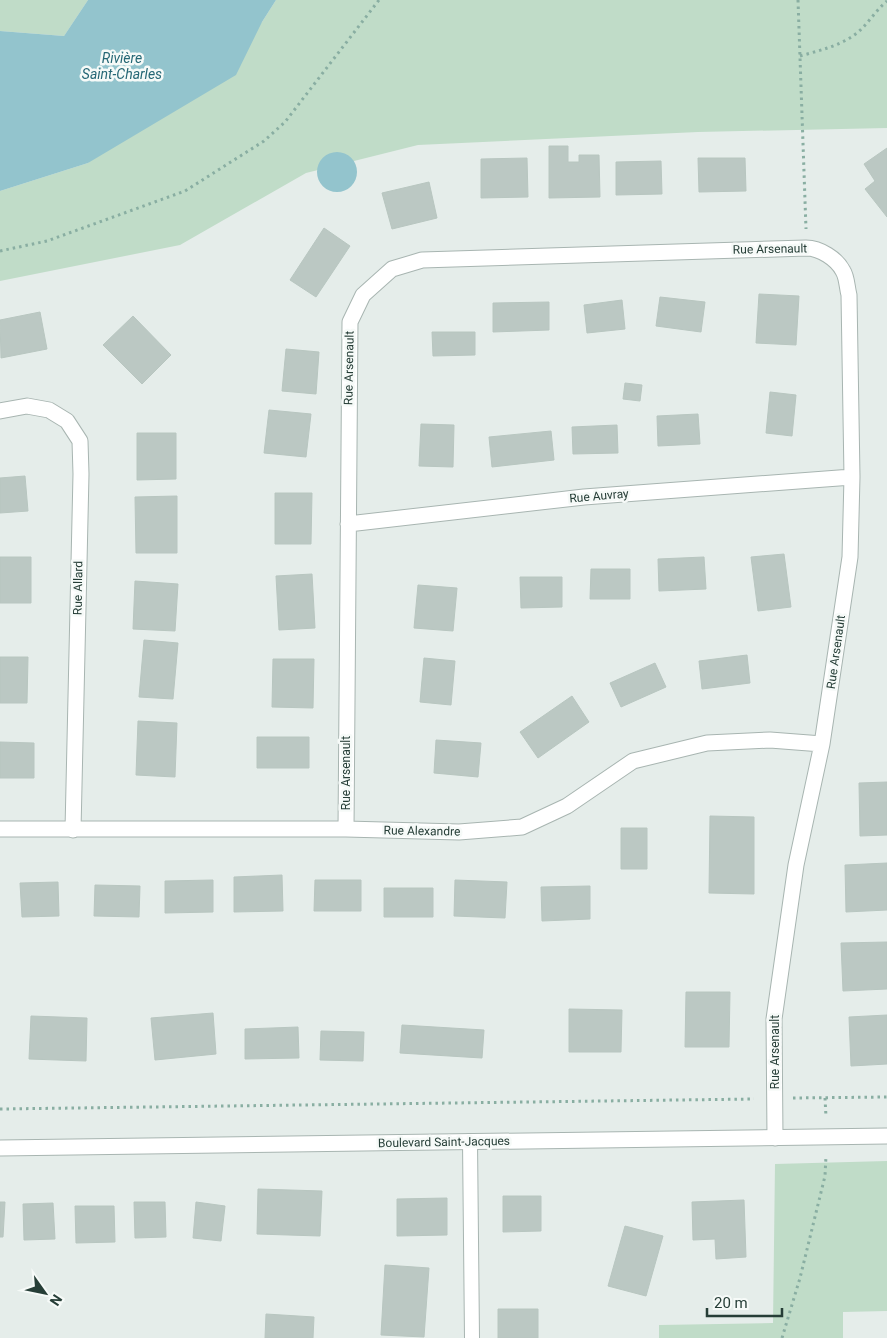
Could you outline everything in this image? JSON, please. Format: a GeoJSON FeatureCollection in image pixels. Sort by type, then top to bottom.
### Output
{"type":"FeatureCollection","features":[{"type":"Feature","properties":{"kind":"street","name":"Rue Arsenault"},"geometry":{"type":"LineString","coordinates":[[346,829],[350,322],[363,295],[392,269],[422,260],[806,248],[812,248],[831,257],[844,271],[849,295],[852,477],[850,558],[822,744],[796,865],[774,1020],[774,1138]]}},
{"type":"Feature","properties":{"kind":"street","name":"Rue Allard"},"geometry":{"type":"LineString","coordinates":[[0,411],[27,406],[49,410],[67,421],[80,441],[81,484],[73,830]]}},
{"type":"Feature","properties":{"kind":"street","name":"Rue Auvray"},"geometry":{"type":"LineString","coordinates":[[348,524],[584,496],[852,477]]}},
{"type":"Feature","properties":{"kind":"street","name":"Rue Alexandre"},"geometry":{"type":"LineString","coordinates":[[0,830],[346,829],[459,832],[522,827],[567,806],[633,761],[707,743],[770,740],[822,744]]}},
{"type":"Feature","properties":{"kind":"street","name":"Boulevard Saint-Jacques"},"geometry":{"type":"LineString","coordinates":[[0,1148],[887,1136]]}},
{"type":"Feature","properties":{"kind":"lane"},"geometry":{"type":"LineString","coordinates":[[470,1141],[472,1338]]}},
{"type":"Feature","properties":{"kind":"path"},"geometry":{"type":"LineString","coordinates":[[0,251],[46,241],[185,191],[264,141],[285,122],[379,0]]}},
{"type":"Feature","properties":{"kind":"path"},"geometry":{"type":"LineString","coordinates":[[798,0],[806,248]]}},
{"type":"Feature","properties":{"kind":"path"},"geometry":{"type":"LineString","coordinates":[[800,56],[835,47],[858,32],[887,1]]}},
{"type":"Feature","properties":{"kind":"path"},"geometry":{"type":"LineString","coordinates":[[0,1109],[887,1097]]}},
{"type":"Feature","properties":{"kind":"path"},"geometry":{"type":"LineString","coordinates":[[782,1338],[800,1278],[826,1176],[825,1098]]}},
{"type":"Feature","properties":{"kind":"green space"},"geometry":{"type":"Polygon","coordinates":[[[0,0],[88,0],[64,36],[0,31],[0,0]]]}},
{"type":"Feature","properties":{"kind":"green space"},"geometry":{"type":"Polygon","coordinates":[[[276,0],[887,0],[887,128],[698,132],[418,145],[306,173],[180,245],[0,281],[0,191],[88,163],[262,22],[276,0]]]}},
{"type":"Feature","properties":{"kind":"green space"},"geometry":{"type":"Polygon","coordinates":[[[887,1161],[887,1311],[843,1312],[843,1338],[659,1338],[659,1325],[773,1323],[775,1164],[887,1161]]]}},
{"type":"Feature","properties":{"kind":"water","name":"Rivière Saint-Charles"},"geometry":{"type":"Polygon","coordinates":[[[88,0],[276,0],[262,22],[236,75],[88,163],[0,191],[0,31],[64,36],[88,0]]]}},
{"type":"Feature","properties":{"kind":"water"},"geometry":{"type":"Polygon","coordinates":[[[337,152],[351,158],[357,172],[351,186],[337,192],[323,186],[317,172],[323,158],[337,152]]]}},
{"type":"Feature","properties":{"kind":"building"},"geometry":{"type":"Polygon","coordinates":[[[549,146],[568,146],[568,162],[579,162],[579,155],[599,155],[600,197],[549,198],[549,146]]]}},
{"type":"Feature","properties":{"kind":"building"},"geometry":{"type":"Polygon","coordinates":[[[887,148],[887,217],[865,189],[875,181],[864,164],[887,148]]]}},
{"type":"Feature","properties":{"kind":"building"},"geometry":{"type":"Polygon","coordinates":[[[527,158],[528,197],[481,198],[481,159],[527,158]]]}},
{"type":"Feature","properties":{"kind":"building"},"geometry":{"type":"Polygon","coordinates":[[[698,158],[745,158],[746,191],[699,192],[698,158]]]}},
{"type":"Feature","properties":{"kind":"building"},"geometry":{"type":"Polygon","coordinates":[[[661,161],[662,194],[616,195],[616,162],[661,161]]]}},
{"type":"Feature","properties":{"kind":"building"},"geometry":{"type":"Polygon","coordinates":[[[429,182],[437,218],[392,229],[382,193],[429,182]]]}},
{"type":"Feature","properties":{"kind":"building"},"geometry":{"type":"Polygon","coordinates":[[[324,228],[350,246],[316,297],[290,280],[324,228]]]}},
{"type":"Feature","properties":{"kind":"building"},"geometry":{"type":"Polygon","coordinates":[[[759,294],[799,296],[796,345],[756,343],[759,294]]]}},
{"type":"Feature","properties":{"kind":"building"},"geometry":{"type":"Polygon","coordinates":[[[660,297],[705,302],[701,332],[656,326],[660,297]]]}},
{"type":"Feature","properties":{"kind":"building"},"geometry":{"type":"Polygon","coordinates":[[[622,300],[625,329],[587,333],[584,305],[622,300]]]}},
{"type":"Feature","properties":{"kind":"building"},"geometry":{"type":"Polygon","coordinates":[[[549,302],[549,330],[493,332],[493,303],[549,302]]]}},
{"type":"Feature","properties":{"kind":"building"},"geometry":{"type":"Polygon","coordinates":[[[40,312],[47,349],[1,358],[0,320],[40,312]]]}},
{"type":"Feature","properties":{"kind":"building"},"geometry":{"type":"Polygon","coordinates":[[[133,316],[171,355],[142,384],[103,345],[133,316]]]}},
{"type":"Feature","properties":{"kind":"building"},"geometry":{"type":"Polygon","coordinates":[[[432,332],[475,332],[475,355],[433,356],[432,332]]]}},
{"type":"Feature","properties":{"kind":"building"},"geometry":{"type":"Polygon","coordinates":[[[286,349],[319,352],[316,394],[282,391],[286,349]]]}},
{"type":"Feature","properties":{"kind":"building"},"geometry":{"type":"Polygon","coordinates":[[[625,383],[642,385],[640,401],[623,399],[625,383]]]}},
{"type":"Feature","properties":{"kind":"building"},"geometry":{"type":"Polygon","coordinates":[[[770,392],[796,395],[792,436],[766,433],[770,392]]]}},
{"type":"Feature","properties":{"kind":"building"},"geometry":{"type":"Polygon","coordinates":[[[269,410],[311,414],[306,457],[264,453],[269,410]]]}},
{"type":"Feature","properties":{"kind":"building"},"geometry":{"type":"Polygon","coordinates":[[[698,414],[700,444],[658,446],[657,416],[698,414]]]}},
{"type":"Feature","properties":{"kind":"building"},"geometry":{"type":"Polygon","coordinates":[[[421,424],[454,425],[453,467],[419,466],[421,424]]]}},
{"type":"Feature","properties":{"kind":"building"},"geometry":{"type":"Polygon","coordinates":[[[617,425],[618,453],[573,454],[572,427],[617,425]]]}},
{"type":"Feature","properties":{"kind":"building"},"geometry":{"type":"Polygon","coordinates":[[[551,431],[554,460],[492,467],[489,437],[551,431]]]}},
{"type":"Feature","properties":{"kind":"building"},"geometry":{"type":"Polygon","coordinates":[[[137,433],[176,433],[176,479],[137,480],[137,433]]]}},
{"type":"Feature","properties":{"kind":"building"},"geometry":{"type":"Polygon","coordinates":[[[25,476],[28,511],[0,513],[0,478],[25,476]]]}},
{"type":"Feature","properties":{"kind":"building"},"geometry":{"type":"Polygon","coordinates":[[[275,493],[312,493],[311,544],[275,544],[275,493]]]}},
{"type":"Feature","properties":{"kind":"building"},"geometry":{"type":"Polygon","coordinates":[[[177,496],[177,553],[136,553],[135,497],[177,496]]]}},
{"type":"Feature","properties":{"kind":"building"},"geometry":{"type":"Polygon","coordinates":[[[784,554],[791,607],[758,611],[751,557],[784,554]]]}},
{"type":"Feature","properties":{"kind":"building"},"geometry":{"type":"Polygon","coordinates":[[[0,557],[31,557],[31,603],[0,603],[0,557]]]}},
{"type":"Feature","properties":{"kind":"building"},"geometry":{"type":"Polygon","coordinates":[[[704,557],[706,589],[659,591],[658,559],[704,557]]]}},
{"type":"Feature","properties":{"kind":"building"},"geometry":{"type":"Polygon","coordinates":[[[591,569],[630,569],[630,599],[590,599],[591,569]]]}},
{"type":"Feature","properties":{"kind":"building"},"geometry":{"type":"Polygon","coordinates":[[[312,574],[315,628],[279,630],[276,576],[312,574]]]}},
{"type":"Feature","properties":{"kind":"building"},"geometry":{"type":"Polygon","coordinates":[[[520,577],[562,577],[562,607],[521,608],[520,577]]]}},
{"type":"Feature","properties":{"kind":"building"},"geometry":{"type":"Polygon","coordinates":[[[135,581],[178,584],[175,631],[133,629],[135,581]]]}},
{"type":"Feature","properties":{"kind":"building"},"geometry":{"type":"Polygon","coordinates":[[[418,585],[457,588],[453,631],[414,628],[418,585]]]}},
{"type":"Feature","properties":{"kind":"building"},"geometry":{"type":"Polygon","coordinates":[[[144,640],[178,643],[173,699],[139,697],[144,640]]]}},
{"type":"Feature","properties":{"kind":"building"},"geometry":{"type":"Polygon","coordinates":[[[747,655],[750,683],[702,689],[699,661],[747,655]]]}},
{"type":"Feature","properties":{"kind":"building"},"geometry":{"type":"Polygon","coordinates":[[[0,657],[28,657],[27,703],[0,703],[0,657]]]}},
{"type":"Feature","properties":{"kind":"building"},"geometry":{"type":"Polygon","coordinates":[[[424,658],[455,661],[451,705],[420,702],[424,658]]]}},
{"type":"Feature","properties":{"kind":"building"},"geometry":{"type":"Polygon","coordinates":[[[273,659],[314,659],[313,708],[272,707],[273,659]]]}},
{"type":"Feature","properties":{"kind":"building"},"geometry":{"type":"Polygon","coordinates":[[[655,663],[666,687],[621,707],[610,683],[655,663]]]}},
{"type":"Feature","properties":{"kind":"building"},"geometry":{"type":"Polygon","coordinates":[[[572,696],[589,722],[538,758],[520,732],[572,696]]]}},
{"type":"Feature","properties":{"kind":"building"},"geometry":{"type":"Polygon","coordinates":[[[138,721],[177,723],[175,777],[136,775],[138,721]]]}},
{"type":"Feature","properties":{"kind":"building"},"geometry":{"type":"Polygon","coordinates":[[[257,737],[309,737],[309,768],[257,768],[257,737]]]}},
{"type":"Feature","properties":{"kind":"building"},"geometry":{"type":"Polygon","coordinates":[[[436,740],[481,743],[478,777],[434,773],[436,740]]]}},
{"type":"Feature","properties":{"kind":"building"},"geometry":{"type":"Polygon","coordinates":[[[0,742],[34,743],[34,778],[0,778],[0,742]]]}},
{"type":"Feature","properties":{"kind":"building"},"geometry":{"type":"Polygon","coordinates":[[[887,782],[887,835],[860,836],[859,783],[887,782]]]}},
{"type":"Feature","properties":{"kind":"building"},"geometry":{"type":"Polygon","coordinates":[[[710,816],[754,817],[754,894],[709,893],[710,816]]]}},
{"type":"Feature","properties":{"kind":"building"},"geometry":{"type":"Polygon","coordinates":[[[621,828],[647,828],[647,869],[621,869],[621,828]]]}},
{"type":"Feature","properties":{"kind":"building"},"geometry":{"type":"Polygon","coordinates":[[[887,863],[887,910],[846,912],[845,865],[887,863]]]}},
{"type":"Feature","properties":{"kind":"building"},"geometry":{"type":"Polygon","coordinates":[[[282,875],[283,911],[234,912],[234,877],[282,875]]]}},
{"type":"Feature","properties":{"kind":"building"},"geometry":{"type":"Polygon","coordinates":[[[213,880],[213,912],[165,913],[165,881],[213,880]]]}},
{"type":"Feature","properties":{"kind":"building"},"geometry":{"type":"Polygon","coordinates":[[[315,880],[361,880],[361,911],[314,911],[315,880]]]}},
{"type":"Feature","properties":{"kind":"building"},"geometry":{"type":"Polygon","coordinates":[[[455,880],[507,882],[505,918],[454,916],[455,880]]]}},
{"type":"Feature","properties":{"kind":"building"},"geometry":{"type":"Polygon","coordinates":[[[58,882],[59,916],[22,917],[20,883],[58,882]]]}},
{"type":"Feature","properties":{"kind":"building"},"geometry":{"type":"Polygon","coordinates":[[[95,885],[140,886],[139,917],[94,916],[95,885]]]}},
{"type":"Feature","properties":{"kind":"building"},"geometry":{"type":"Polygon","coordinates":[[[590,886],[590,919],[542,921],[541,887],[590,886]]]}},
{"type":"Feature","properties":{"kind":"building"},"geometry":{"type":"Polygon","coordinates":[[[384,888],[433,888],[433,917],[384,917],[384,888]]]}},
{"type":"Feature","properties":{"kind":"building"},"geometry":{"type":"Polygon","coordinates":[[[887,942],[887,989],[843,991],[841,943],[887,942]]]}},
{"type":"Feature","properties":{"kind":"building"},"geometry":{"type":"Polygon","coordinates":[[[686,992],[730,992],[729,1047],[685,1047],[686,992]]]}},
{"type":"Feature","properties":{"kind":"building"},"geometry":{"type":"Polygon","coordinates":[[[569,1009],[622,1010],[621,1052],[569,1052],[569,1009]]]}},
{"type":"Feature","properties":{"kind":"building"},"geometry":{"type":"Polygon","coordinates":[[[213,1013],[216,1054],[155,1060],[151,1018],[213,1013]]]}},
{"type":"Feature","properties":{"kind":"building"},"geometry":{"type":"Polygon","coordinates":[[[887,1015],[887,1064],[851,1066],[849,1017],[887,1015]]]}},
{"type":"Feature","properties":{"kind":"building"},"geometry":{"type":"Polygon","coordinates":[[[31,1016],[87,1018],[86,1061],[29,1059],[31,1016]]]}},
{"type":"Feature","properties":{"kind":"building"},"geometry":{"type":"Polygon","coordinates":[[[402,1025],[484,1030],[482,1058],[400,1053],[402,1025]]]}},
{"type":"Feature","properties":{"kind":"building"},"geometry":{"type":"Polygon","coordinates":[[[298,1027],[299,1058],[245,1059],[245,1029],[298,1027]]]}},
{"type":"Feature","properties":{"kind":"building"},"geometry":{"type":"Polygon","coordinates":[[[321,1031],[364,1032],[363,1061],[320,1060],[321,1031]]]}},
{"type":"Feature","properties":{"kind":"building"},"geometry":{"type":"Polygon","coordinates":[[[258,1189],[322,1191],[320,1236],[257,1234],[258,1189]]]}},
{"type":"Feature","properties":{"kind":"building"},"geometry":{"type":"Polygon","coordinates":[[[503,1196],[541,1196],[541,1231],[503,1232],[503,1196]]]}},
{"type":"Feature","properties":{"kind":"building"},"geometry":{"type":"Polygon","coordinates":[[[447,1198],[447,1235],[397,1236],[397,1199],[447,1198]]]}},
{"type":"Feature","properties":{"kind":"building"},"geometry":{"type":"Polygon","coordinates":[[[744,1200],[746,1257],[716,1259],[715,1239],[693,1240],[692,1202],[744,1200]]]}},
{"type":"Feature","properties":{"kind":"building"},"geometry":{"type":"Polygon","coordinates":[[[0,1202],[5,1202],[3,1237],[0,1237],[0,1202]]]}},
{"type":"Feature","properties":{"kind":"building"},"geometry":{"type":"Polygon","coordinates":[[[134,1202],[165,1202],[166,1237],[135,1238],[134,1202]]]}},
{"type":"Feature","properties":{"kind":"building"},"geometry":{"type":"Polygon","coordinates":[[[196,1202],[225,1206],[221,1241],[193,1238],[196,1202]]]}},
{"type":"Feature","properties":{"kind":"building"},"geometry":{"type":"Polygon","coordinates":[[[53,1203],[55,1239],[24,1240],[23,1204],[53,1203]]]}},
{"type":"Feature","properties":{"kind":"building"},"geometry":{"type":"Polygon","coordinates":[[[75,1206],[114,1206],[115,1242],[76,1243],[75,1206]]]}},
{"type":"Feature","properties":{"kind":"building"},"geometry":{"type":"Polygon","coordinates":[[[625,1226],[663,1236],[646,1296],[608,1286],[625,1226]]]}},
{"type":"Feature","properties":{"kind":"building"},"geometry":{"type":"Polygon","coordinates":[[[385,1265],[429,1268],[424,1337],[381,1335],[385,1265]]]}},
{"type":"Feature","properties":{"kind":"building"},"geometry":{"type":"Polygon","coordinates":[[[498,1309],[538,1309],[538,1338],[498,1338],[498,1309]]]}},
{"type":"Feature","properties":{"kind":"building"},"geometry":{"type":"Polygon","coordinates":[[[266,1314],[314,1317],[313,1338],[265,1338],[266,1314]]]}}]}
